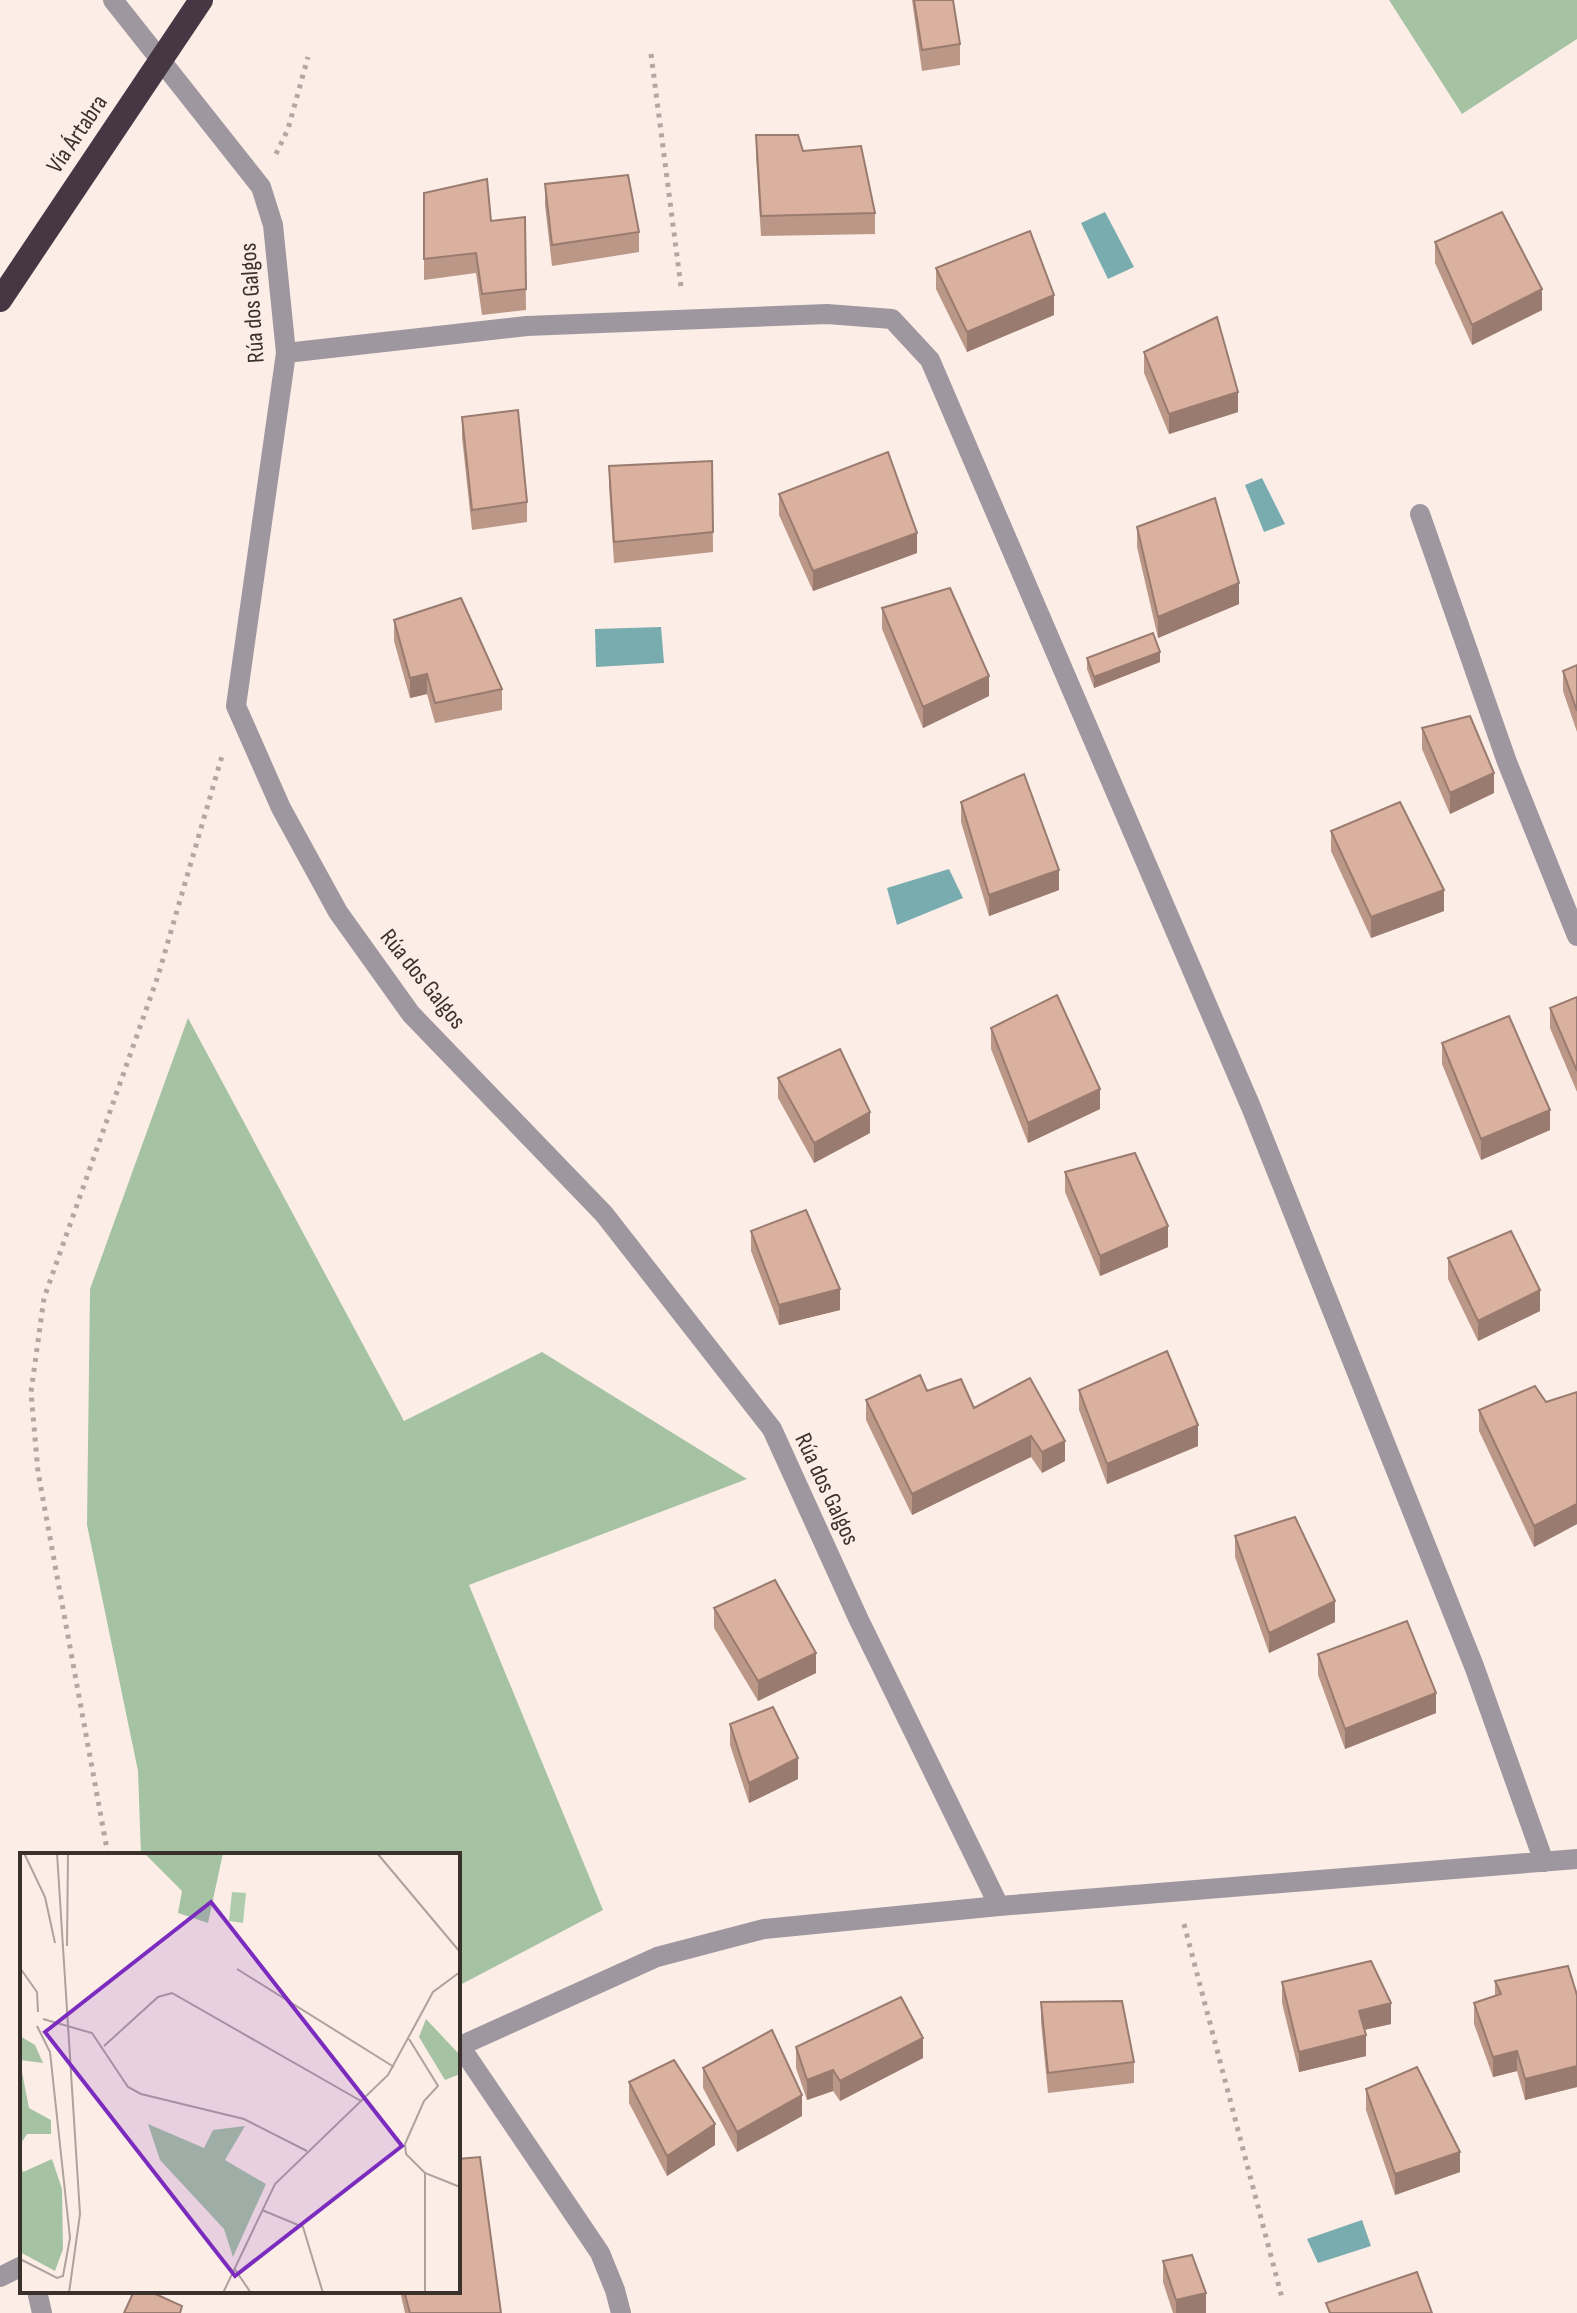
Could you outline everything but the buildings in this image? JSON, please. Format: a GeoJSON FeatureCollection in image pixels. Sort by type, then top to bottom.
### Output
{"type":"FeatureCollection","features":[{"type":"Feature","properties":{"kind":"highway","name":"Vía Ártabra"},"geometry":{"type":"LineString","coordinates":[[0,300],[201,0]]}},
{"type":"Feature","properties":{"kind":"street","name":"Rúa dos Galgos"},"geometry":{"type":"LineString","coordinates":[[113,0],[261,187],[273,225],[286,353],[236,706],[281,808],[338,912],[411,1014],[604,1214],[772,1429],[858,1618],[999,1906]]}},
{"type":"Feature","properties":{"kind":"street"},"geometry":{"type":"LineString","coordinates":[[286,353],[527,326],[827,314],[892,319],[930,360],[1251,1107],[1474,1666],[1544,1862]]}},
{"type":"Feature","properties":{"kind":"street"},"geometry":{"type":"LineString","coordinates":[[1420,514],[1507,762],[1577,936]]}},
{"type":"Feature","properties":{"kind":"street"},"geometry":{"type":"LineString","coordinates":[[460,2046],[657,1957],[764,1929],[999,1906],[1577,1859]]}},
{"type":"Feature","properties":{"kind":"street"},"geometry":{"type":"LineString","coordinates":[[460,2047],[600,2253],[621,2313]]}},
{"type":"Feature","properties":{"kind":"street"},"geometry":{"type":"LineString","coordinates":[[0,2277],[20,2267]]}},
{"type":"Feature","properties":{"kind":"street"},"geometry":{"type":"LineString","coordinates":[[37,2293],[42,2313]]}},
{"type":"Feature","properties":{"kind":"path"},"geometry":{"type":"LineString","coordinates":[[651,54],[685,319]]}},
{"type":"Feature","properties":{"kind":"path"},"geometry":{"type":"LineString","coordinates":[[261,187],[288,129],[308,57]]}},
{"type":"Feature","properties":{"kind":"path"},"geometry":{"type":"LineString","coordinates":[[108,1853],[38,1472],[31,1392],[44,1298],[158,976],[236,706]]}},
{"type":"Feature","properties":{"kind":"path"},"geometry":{"type":"LineString","coordinates":[[1175,1892],[1282,2298]]}},
{"type":"Feature","properties":{"kind":"green space"},"geometry":{"type":"Polygon","coordinates":[[[1389,0],[1577,0],[1577,39],[1462,114],[1389,0]]]}},
{"type":"Feature","properties":{"kind":"green space"},"geometry":{"type":"Polygon","coordinates":[[[188,1018],[404,1421],[542,1352],[747,1479],[469,1585],[603,1910],[460,1985],[460,1853],[141,1853],[138,1771],[87,1525],[90,1289],[188,1018]]]}},
{"type":"Feature","properties":{"kind":"water"},"geometry":{"type":"Polygon","coordinates":[[[1105,212],[1134,267],[1108,279],[1081,223],[1105,212]]]}},
{"type":"Feature","properties":{"kind":"water"},"geometry":{"type":"Polygon","coordinates":[[[1262,478],[1285,524],[1264,532],[1245,485],[1262,478]]]}},
{"type":"Feature","properties":{"kind":"water"},"geometry":{"type":"Polygon","coordinates":[[[661,627],[664,663],[596,667],[595,629],[661,627]]]}},
{"type":"Feature","properties":{"kind":"water"},"geometry":{"type":"Polygon","coordinates":[[[949,869],[963,898],[897,925],[887,888],[949,869]]]}},
{"type":"Feature","properties":{"kind":"water"},"geometry":{"type":"Polygon","coordinates":[[[1362,2220],[1371,2246],[1318,2263],[1307,2239],[1362,2220]]]}}]}
